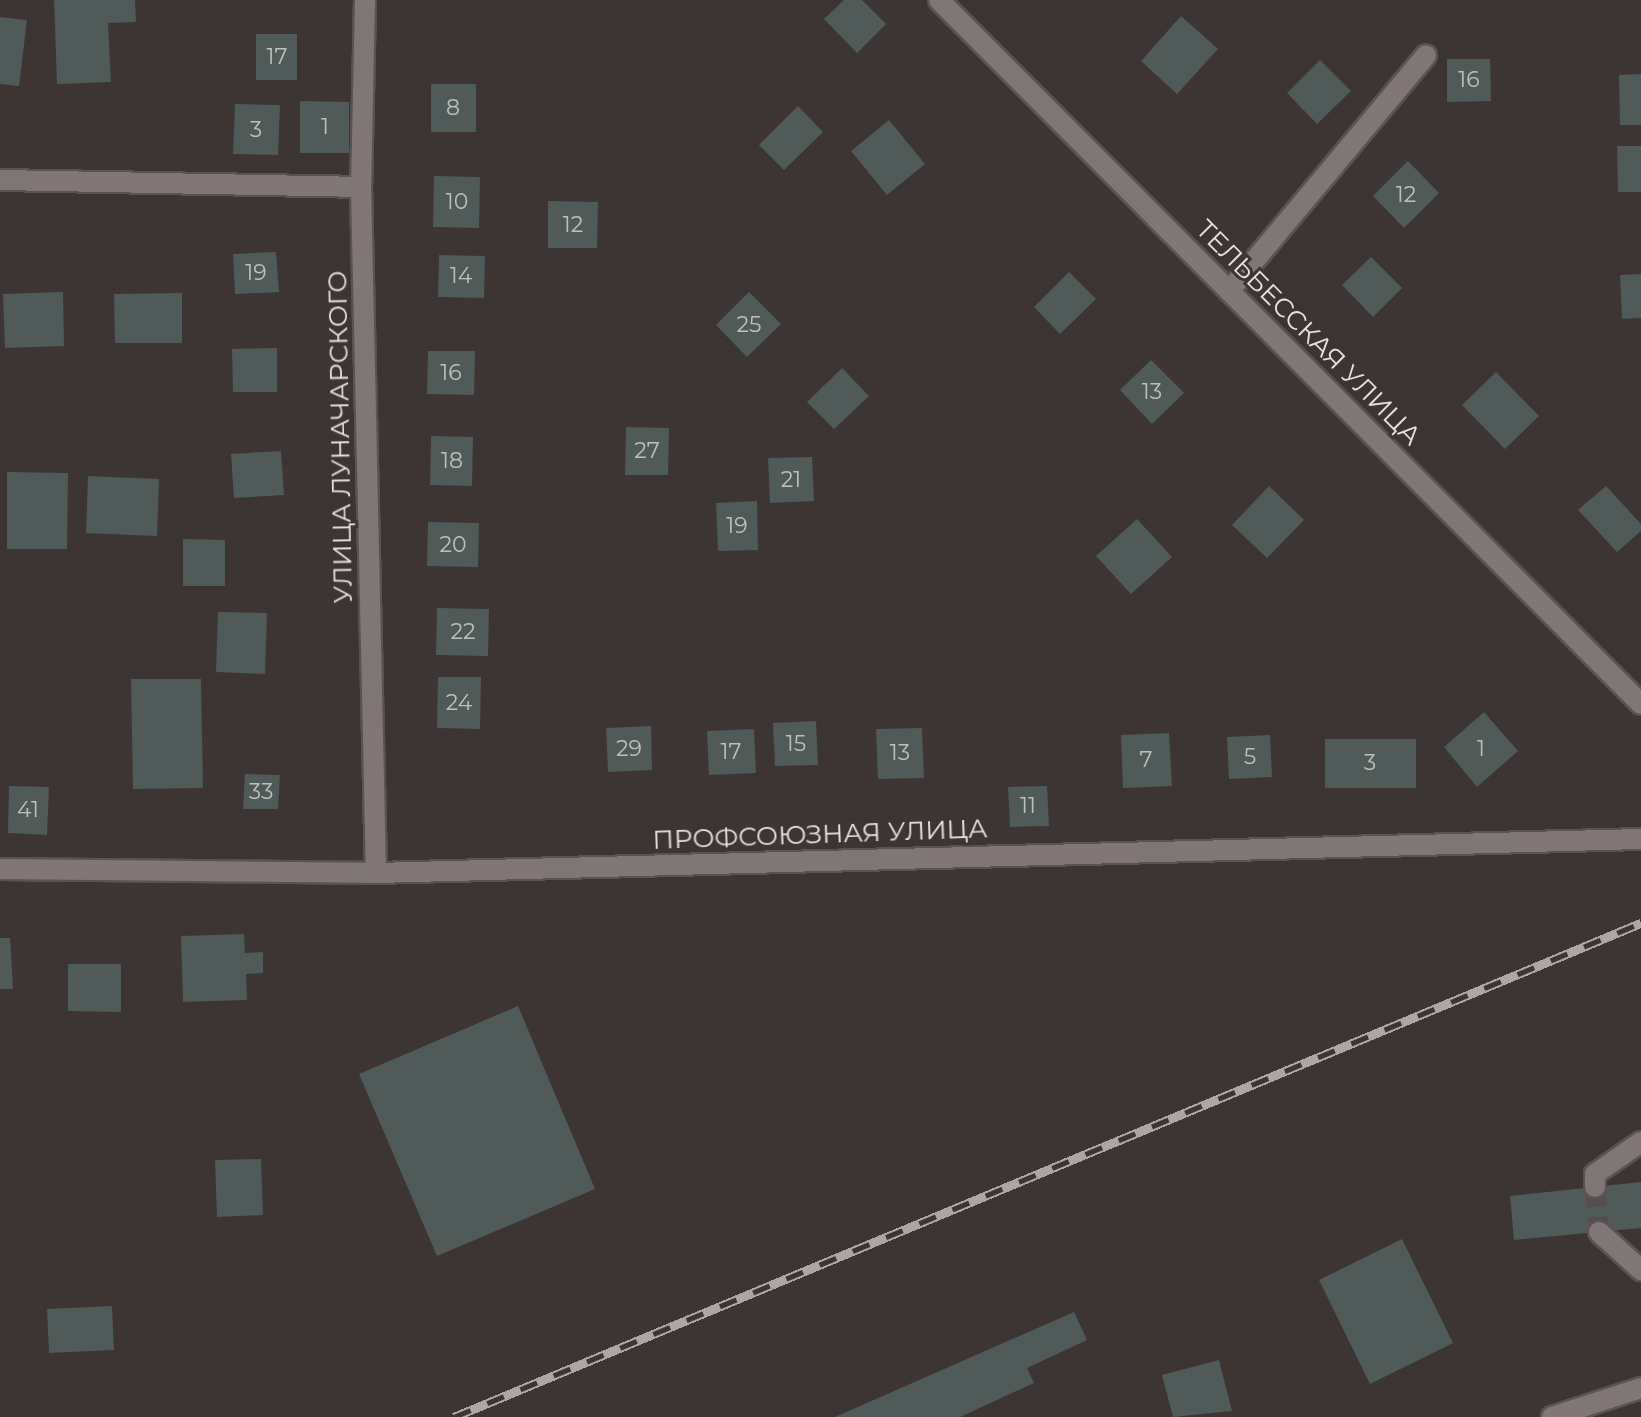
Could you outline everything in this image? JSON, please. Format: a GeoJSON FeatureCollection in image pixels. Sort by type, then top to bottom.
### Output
{"type":"FeatureCollection","features":[{"type":"Feature","properties":{"kind":"street","name":"УЛИЦА ЛУНАЧАРСКОГО"},"geometry":{"type":"LineString","coordinates":[[365,0],[361,187],[376,873]]}},
{"type":"Feature","properties":{"kind":"street","name":"ТЕЛЬБЕССКАЯ УЛИЦА"},"geometry":{"type":"LineString","coordinates":[[939,0],[1641,704]]}},
{"type":"Feature","properties":{"kind":"street"},"geometry":{"type":"LineString","coordinates":[[1229,291],[1426,55]]}},
{"type":"Feature","properties":{"kind":"street"},"geometry":{"type":"LineString","coordinates":[[0,180],[361,187]]}},
{"type":"Feature","properties":{"kind":"street","name":"ПРОФСОЮЗНАЯ УЛИЦА"},"geometry":{"type":"LineString","coordinates":[[0,869],[376,873],[1641,839]]}},
{"type":"Feature","properties":{"kind":"street"},"geometry":{"type":"LineString","coordinates":[[1595,1187],[1595,1174],[1641,1142]]}},
{"type":"Feature","properties":{"kind":"street"},"geometry":{"type":"LineString","coordinates":[[1599,1232],[1641,1270]]}},
{"type":"Feature","properties":{"kind":"street"},"geometry":{"type":"LineString","coordinates":[[1552,1417],[1641,1388]]}},
{"type":"Feature","properties":{"kind":"building"},"geometry":{"type":"Polygon","coordinates":[[[54,0],[135,0],[136,22],[108,23],[111,82],[57,84],[54,0]]]}},
{"type":"Feature","properties":{"kind":"building"},"geometry":{"type":"Polygon","coordinates":[[[844,0],[862,0],[886,24],[857,53],[824,19],[844,0]]]}},
{"type":"Feature","properties":{"kind":"building"},"geometry":{"type":"Polygon","coordinates":[[[1181,16],[1218,49],[1177,94],[1141,61],[1181,16]]]}},
{"type":"Feature","properties":{"kind":"building"},"geometry":{"type":"Polygon","coordinates":[[[0,17],[27,20],[19,86],[0,84],[0,17]]]}},
{"type":"Feature","properties":{"kind":"building"},"geometry":{"type":"Polygon","coordinates":[[[256,34],[297,34],[297,80],[256,80],[256,34]]]}},
{"type":"Feature","properties":{"kind":"building"},"geometry":{"type":"Polygon","coordinates":[[[1447,59],[1490,59],[1491,101],[1447,102],[1447,59]]]}},
{"type":"Feature","properties":{"kind":"building"},"geometry":{"type":"Polygon","coordinates":[[[1320,60],[1351,91],[1317,124],[1287,93],[1320,60]]]}},
{"type":"Feature","properties":{"kind":"building"},"geometry":{"type":"Polygon","coordinates":[[[1641,74],[1641,125],[1620,125],[1619,75],[1641,74]]]}},
{"type":"Feature","properties":{"kind":"building"},"geometry":{"type":"Polygon","coordinates":[[[431,84],[476,84],[476,132],[431,132],[431,84]]]}},
{"type":"Feature","properties":{"kind":"building"},"geometry":{"type":"Polygon","coordinates":[[[300,101],[349,102],[349,153],[300,153],[300,101]]]}},
{"type":"Feature","properties":{"kind":"building"},"geometry":{"type":"Polygon","coordinates":[[[235,104],[280,105],[278,155],[233,154],[235,104]]]}},
{"type":"Feature","properties":{"kind":"building"},"geometry":{"type":"Polygon","coordinates":[[[798,106],[823,132],[784,170],[759,145],[798,106]]]}},
{"type":"Feature","properties":{"kind":"building"},"geometry":{"type":"Polygon","coordinates":[[[889,120],[925,164],[887,195],[851,151],[889,120]]]}},
{"type":"Feature","properties":{"kind":"building"},"geometry":{"type":"Polygon","coordinates":[[[1617,146],[1641,146],[1641,192],[1618,192],[1617,146]]]}},
{"type":"Feature","properties":{"kind":"building"},"geometry":{"type":"Polygon","coordinates":[[[1408,161],[1439,193],[1404,228],[1373,196],[1408,161]]]}},
{"type":"Feature","properties":{"kind":"building"},"geometry":{"type":"Polygon","coordinates":[[[434,176],[480,177],[479,228],[433,227],[434,176]]]}},
{"type":"Feature","properties":{"kind":"building"},"geometry":{"type":"Polygon","coordinates":[[[548,201],[598,202],[597,248],[548,248],[548,201]]]}},
{"type":"Feature","properties":{"kind":"building"},"geometry":{"type":"Polygon","coordinates":[[[276,252],[279,292],[235,294],[233,254],[276,252]]]}},
{"type":"Feature","properties":{"kind":"building"},"geometry":{"type":"Polygon","coordinates":[[[439,255],[485,256],[484,298],[438,297],[439,255]]]}},
{"type":"Feature","properties":{"kind":"building"},"geometry":{"type":"Polygon","coordinates":[[[1371,257],[1402,288],[1373,317],[1342,285],[1371,257]]]}},
{"type":"Feature","properties":{"kind":"building"},"geometry":{"type":"Polygon","coordinates":[[[1069,272],[1096,299],[1060,334],[1034,307],[1069,272]]]}},
{"type":"Feature","properties":{"kind":"building"},"geometry":{"type":"Polygon","coordinates":[[[1641,274],[1641,318],[1622,319],[1620,275],[1641,274]]]}},
{"type":"Feature","properties":{"kind":"building"},"geometry":{"type":"Polygon","coordinates":[[[63,292],[64,346],[5,348],[3,294],[63,292]]]}},
{"type":"Feature","properties":{"kind":"building"},"geometry":{"type":"Polygon","coordinates":[[[749,292],[781,324],[747,357],[716,325],[749,292]]]}},
{"type":"Feature","properties":{"kind":"building"},"geometry":{"type":"Polygon","coordinates":[[[182,293],[182,343],[115,343],[114,294],[182,293]]]}},
{"type":"Feature","properties":{"kind":"building"},"geometry":{"type":"Polygon","coordinates":[[[277,348],[277,392],[233,392],[232,349],[277,348]]]}},
{"type":"Feature","properties":{"kind":"building"},"geometry":{"type":"Polygon","coordinates":[[[428,351],[475,351],[474,395],[427,394],[428,351]]]}},
{"type":"Feature","properties":{"kind":"building"},"geometry":{"type":"Polygon","coordinates":[[[1151,360],[1184,393],[1152,424],[1120,390],[1151,360]]]}},
{"type":"Feature","properties":{"kind":"building"},"geometry":{"type":"Polygon","coordinates":[[[842,368],[869,396],[834,429],[807,402],[842,368]]]}},
{"type":"Feature","properties":{"kind":"building"},"geometry":{"type":"Polygon","coordinates":[[[1496,372],[1539,416],[1505,449],[1462,405],[1496,372]]]}},
{"type":"Feature","properties":{"kind":"building"},"geometry":{"type":"Polygon","coordinates":[[[626,427],[669,428],[668,475],[625,475],[626,427]]]}},
{"type":"Feature","properties":{"kind":"building"},"geometry":{"type":"Polygon","coordinates":[[[431,436],[473,437],[472,486],[430,485],[431,436]]]}},
{"type":"Feature","properties":{"kind":"building"},"geometry":{"type":"Polygon","coordinates":[[[281,451],[284,495],[234,498],[231,454],[281,451]]]}},
{"type":"Feature","properties":{"kind":"building"},"geometry":{"type":"Polygon","coordinates":[[[812,457],[814,501],[770,503],[768,458],[812,457]]]}},
{"type":"Feature","properties":{"kind":"building"},"geometry":{"type":"Polygon","coordinates":[[[7,472],[68,473],[67,549],[7,549],[7,472]]]}},
{"type":"Feature","properties":{"kind":"building"},"geometry":{"type":"Polygon","coordinates":[[[88,476],[159,479],[157,536],[86,533],[88,476]]]}},
{"type":"Feature","properties":{"kind":"building"},"geometry":{"type":"Polygon","coordinates":[[[1269,486],[1304,520],[1267,558],[1232,525],[1269,486]]]}},
{"type":"Feature","properties":{"kind":"building"},"geometry":{"type":"Polygon","coordinates":[[[1606,486],[1641,524],[1641,531],[1617,552],[1578,510],[1606,486]]]}},
{"type":"Feature","properties":{"kind":"building"},"geometry":{"type":"Polygon","coordinates":[[[757,501],[758,550],[718,551],[716,503],[757,501]]]}},
{"type":"Feature","properties":{"kind":"building"},"geometry":{"type":"Polygon","coordinates":[[[1137,519],[1172,557],[1131,594],[1096,556],[1137,519]]]}},
{"type":"Feature","properties":{"kind":"building"},"geometry":{"type":"Polygon","coordinates":[[[428,522],[479,523],[478,567],[427,566],[428,522]]]}},
{"type":"Feature","properties":{"kind":"building"},"geometry":{"type":"Polygon","coordinates":[[[183,539],[225,540],[225,586],[183,586],[183,539]]]}},
{"type":"Feature","properties":{"kind":"building"},"geometry":{"type":"Polygon","coordinates":[[[437,608],[489,609],[488,656],[436,655],[437,608]]]}},
{"type":"Feature","properties":{"kind":"building"},"geometry":{"type":"Polygon","coordinates":[[[218,612],[267,613],[265,674],[216,672],[218,612]]]}},
{"type":"Feature","properties":{"kind":"building"},"geometry":{"type":"Polygon","coordinates":[[[438,677],[481,677],[480,729],[437,728],[438,677]]]}},
{"type":"Feature","properties":{"kind":"building"},"geometry":{"type":"Polygon","coordinates":[[[131,679],[201,679],[203,788],[133,789],[131,679]]]}},
{"type":"Feature","properties":{"kind":"building"},"geometry":{"type":"Polygon","coordinates":[[[1484,712],[1518,751],[1477,787],[1444,747],[1484,712]]]}},
{"type":"Feature","properties":{"kind":"building"},"geometry":{"type":"Polygon","coordinates":[[[816,721],[818,765],[775,766],[773,723],[816,721]]]}},
{"type":"Feature","properties":{"kind":"building"},"geometry":{"type":"Polygon","coordinates":[[[651,726],[652,770],[608,772],[606,728],[651,726]]]}},
{"type":"Feature","properties":{"kind":"building"},"geometry":{"type":"Polygon","coordinates":[[[922,728],[924,778],[878,779],[876,729],[922,728]]]}},
{"type":"Feature","properties":{"kind":"building"},"geometry":{"type":"Polygon","coordinates":[[[754,729],[756,773],[709,775],[707,731],[754,729]]]}},
{"type":"Feature","properties":{"kind":"building"},"geometry":{"type":"Polygon","coordinates":[[[1169,733],[1172,786],[1123,788],[1121,735],[1169,733]]]}},
{"type":"Feature","properties":{"kind":"building"},"geometry":{"type":"Polygon","coordinates":[[[1270,735],[1272,777],[1229,779],[1227,737],[1270,735]]]}},
{"type":"Feature","properties":{"kind":"building"},"geometry":{"type":"Polygon","coordinates":[[[1325,739],[1416,739],[1416,788],[1325,788],[1325,739]]]}},
{"type":"Feature","properties":{"kind":"building"},"geometry":{"type":"Polygon","coordinates":[[[245,774],[280,775],[278,809],[243,809],[245,774]]]}},
{"type":"Feature","properties":{"kind":"building"},"geometry":{"type":"Polygon","coordinates":[[[9,786],[49,787],[47,835],[8,833],[9,786]]]}},
{"type":"Feature","properties":{"kind":"building"},"geometry":{"type":"Polygon","coordinates":[[[1047,786],[1049,826],[1010,827],[1008,787],[1047,786]]]}},
{"type":"Feature","properties":{"kind":"building"},"geometry":{"type":"Polygon","coordinates":[[[244,934],[245,953],[263,952],[263,973],[246,974],[247,1000],[183,1002],[181,936],[244,934]]]}},
{"type":"Feature","properties":{"kind":"building"},"geometry":{"type":"Polygon","coordinates":[[[0,938],[10,938],[13,989],[0,989],[0,938]]]}},
{"type":"Feature","properties":{"kind":"building"},"geometry":{"type":"Polygon","coordinates":[[[68,964],[121,964],[121,1012],[68,1011],[68,964]]]}},
{"type":"Feature","properties":{"kind":"building"},"geometry":{"type":"Polygon","coordinates":[[[518,1006],[595,1189],[437,1256],[359,1074],[518,1006]]]}},
{"type":"Feature","properties":{"kind":"building"},"geometry":{"type":"Polygon","coordinates":[[[261,1159],[263,1215],[217,1217],[215,1160],[261,1159]]]}},
{"type":"Feature","properties":{"kind":"building"},"geometry":{"type":"Polygon","coordinates":[[[1641,1182],[1641,1228],[1514,1240],[1510,1196],[1641,1182]]]}},
{"type":"Feature","properties":{"kind":"building"},"geometry":{"type":"Polygon","coordinates":[[[1402,1239],[1453,1343],[1370,1384],[1319,1280],[1402,1239]]]}},
{"type":"Feature","properties":{"kind":"building"},"geometry":{"type":"Polygon","coordinates":[[[112,1306],[114,1350],[49,1353],[47,1309],[112,1306]]]}},
{"type":"Feature","properties":{"kind":"building"},"geometry":{"type":"Polygon","coordinates":[[[1074,1312],[1087,1340],[1027,1368],[1034,1383],[960,1417],[835,1417],[1074,1312]]]}},
{"type":"Feature","properties":{"kind":"building"},"geometry":{"type":"Polygon","coordinates":[[[1219,1360],[1232,1411],[1173,1417],[1162,1375],[1219,1360]]]}},
{"type":"Feature","properties":{"kind":"tunnel"},"geometry":{"type":"LineString","coordinates":[[1595,1187],[1599,1232]]}},
{"type":"Feature","properties":{"kind":"railway"},"geometry":{"type":"LineString","coordinates":[[454,1417],[1641,923]]}}]}
